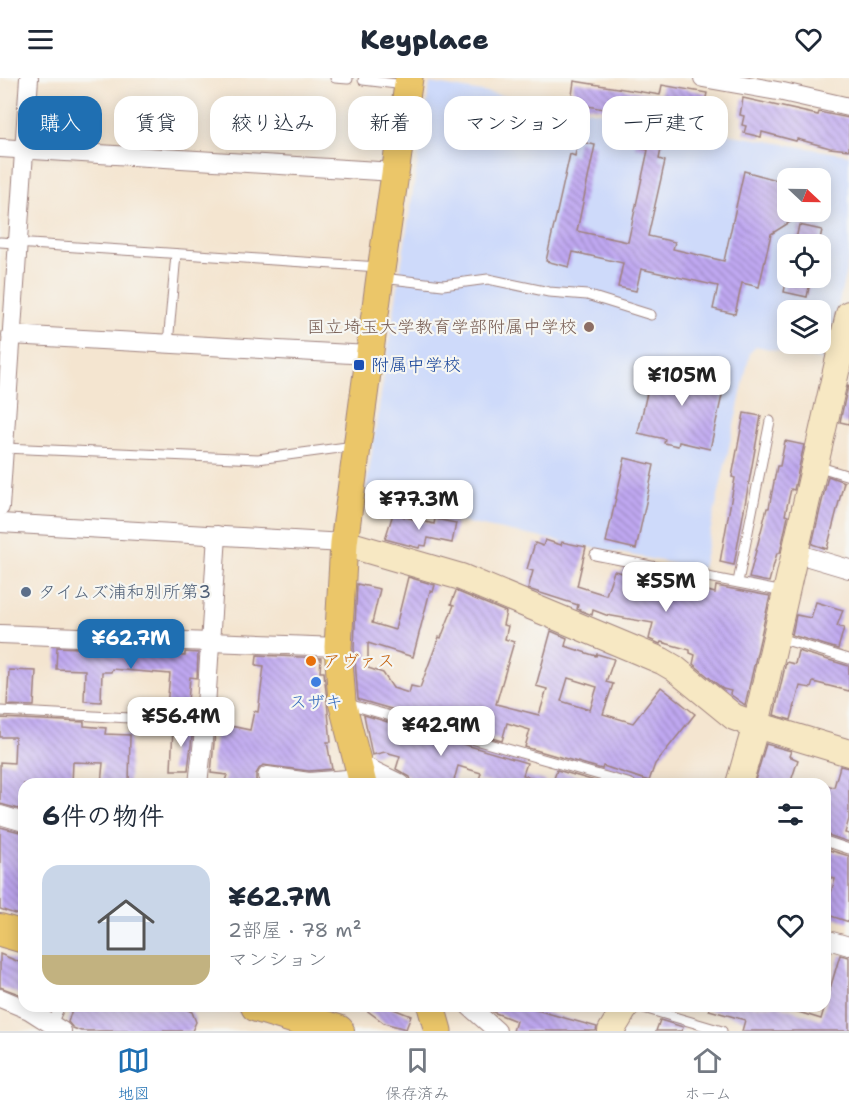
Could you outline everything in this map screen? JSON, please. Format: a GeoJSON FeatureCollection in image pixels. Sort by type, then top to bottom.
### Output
{"type":"FeatureCollection","features":[{"type":"Feature","properties":{"kind":"highway"},"geometry":{"type":"LineString","coordinates":[[0,930],[18,935]]}},
{"type":"Feature","properties":{"kind":"highway"},"geometry":{"type":"LineString","coordinates":[[276,1012],[338,1031]]}},
{"type":"Feature","properties":{"kind":"main road"},"geometry":{"type":"LineString","coordinates":[[360,775],[342,702],[338,647],[344,543],[409,81]]}},
{"type":"Feature","properties":{"kind":"main road"},"geometry":{"type":"LineString","coordinates":[[433,1012],[438,1031]]}},
{"type":"Feature","properties":{"kind":"street"},"geometry":{"type":"LineString","coordinates":[[28,96],[29,78]]}},
{"type":"Feature","properties":{"kind":"street"},"geometry":{"type":"LineString","coordinates":[[703,78],[783,92],[849,108]]}},
{"type":"Feature","properties":{"kind":"street"},"geometry":{"type":"LineString","coordinates":[[0,148],[18,150]]}},
{"type":"Feature","properties":{"kind":"street"},"geometry":{"type":"LineString","coordinates":[[0,507],[8,332],[9,243],[24,150],[395,172]]}},
{"type":"Feature","properties":{"kind":"street"},"geometry":{"type":"LineString","coordinates":[[741,778],[756,725],[815,466],[842,376],[849,314]]}},
{"type":"Feature","properties":{"kind":"street"},"geometry":{"type":"LineString","coordinates":[[8,332],[168,344],[369,355]]}},
{"type":"Feature","properties":{"kind":"street"},"geometry":{"type":"LineString","coordinates":[[0,523],[344,543],[461,577],[662,661],[674,668],[734,717],[849,753]]}},
{"type":"Feature","properties":{"kind":"street"},"geometry":{"type":"LineString","coordinates":[[199,778],[205,722],[217,535]]}},
{"type":"Feature","properties":{"kind":"street"},"geometry":{"type":"LineString","coordinates":[[795,553],[849,569]]}},
{"type":"Feature","properties":{"kind":"street"},"geometry":{"type":"LineString","coordinates":[[0,634],[338,647]]}},
{"type":"Feature","properties":{"kind":"street"},"geometry":{"type":"LineString","coordinates":[[338,778],[360,775]]}},
{"type":"Feature","properties":{"kind":"street"},"geometry":{"type":"LineString","coordinates":[[267,776],[281,778]]}},
{"type":"Feature","properties":{"kind":"street"},"geometry":{"type":"LineString","coordinates":[[0,815],[18,820]]}},
{"type":"Feature","properties":{"kind":"street"},"geometry":{"type":"LineString","coordinates":[[831,941],[849,946]]}},
{"type":"Feature","properties":{"kind":"street"},"geometry":{"type":"LineString","coordinates":[[0,998],[18,1005]]}},
{"type":"Feature","properties":{"kind":"street"},"geometry":{"type":"LineString","coordinates":[[32,1012],[57,1027]]}},
{"type":"Feature","properties":{"kind":"street"},"geometry":{"type":"LineString","coordinates":[[476,1012],[497,1031]]}},
{"type":"Feature","properties":{"kind":"street"},"geometry":{"type":"LineString","coordinates":[[611,1031],[622,1012]]}},
{"type":"Feature","properties":{"kind":"lane"},"geometry":{"type":"LineString","coordinates":[[336,78],[348,79]]}},
{"type":"Feature","properties":{"kind":"lane"},"geometry":{"type":"LineString","coordinates":[[363,80],[409,81]]}},
{"type":"Feature","properties":{"kind":"lane"},"geometry":{"type":"LineString","coordinates":[[9,243],[176,254],[381,272],[443,285],[489,279],[549,292],[587,295],[651,315]]}},
{"type":"Feature","properties":{"kind":"lane"},"geometry":{"type":"LineString","coordinates":[[168,344],[176,254]]}},
{"type":"Feature","properties":{"kind":"lane"},"geometry":{"type":"LineString","coordinates":[[738,582],[770,421]]}},
{"type":"Feature","properties":{"kind":"lane"},"geometry":{"type":"LineString","coordinates":[[4,448],[258,459],[357,446]]}},
{"type":"Feature","properties":{"kind":"lane"},"geometry":{"type":"LineString","coordinates":[[815,466],[849,476]]}},
{"type":"Feature","properties":{"kind":"lane"},"geometry":{"type":"LineString","coordinates":[[595,555],[787,592]]}},
{"type":"Feature","properties":{"kind":"lane"},"geometry":{"type":"LineString","coordinates":[[776,638],[849,659]]}},
{"type":"Feature","properties":{"kind":"lane"},"geometry":{"type":"LineString","coordinates":[[342,702],[610,778]]}},
{"type":"Feature","properties":{"kind":"lane"},"geometry":{"type":"LineString","coordinates":[[0,711],[205,722]]}},
{"type":"Feature","properties":{"kind":"lane"},"geometry":{"type":"LineString","coordinates":[[831,844],[849,849]]}},
{"type":"Feature","properties":{"kind":"lane"},"geometry":{"type":"LineString","coordinates":[[57,1027],[59,1012]]}},
{"type":"Feature","properties":{"kind":"lane"},"geometry":{"type":"LineString","coordinates":[[657,1012],[722,1031]]}},
{"type":"Feature","properties":{"kind":"shaded area","name":"国立埼玉大学教育学部附属中学校"},"geometry":{"type":"Polygon","coordinates":[[[430,83],[506,96],[444,96],[444,150],[590,150],[590,110],[602,113],[602,150],[728,150],[728,134],[849,155],[849,257],[831,338],[831,300],[777,300],[777,350],[756,346],[750,353],[702,569],[364,503],[419,150],[432,150],[432,96],[428,96],[430,83]]]}},
{"type":"Feature","properties":{"kind":"shaded area","name":"国立埼玉大学教育学部附属中学校"},"geometry":{"type":"Polygon","coordinates":[[[793,354],[828,354],[826,361],[793,354]]]}},
{"type":"Feature","properties":{"kind":"building"},"geometry":{"type":"Polygon","coordinates":[[[574,81],[660,95],[662,85],[707,93],[706,96],[602,96],[602,109],[590,106],[590,96],[572,96],[574,81]]]}},
{"type":"Feature","properties":{"kind":"building"},"geometry":{"type":"Polygon","coordinates":[[[743,98],[818,115],[819,112],[849,118],[849,150],[830,148],[797,139],[796,141],[762,132],[761,137],[744,133],[746,126],[742,125],[744,116],[740,115],[743,98]]]}},
{"type":"Feature","properties":{"kind":"building"},"geometry":{"type":"Polygon","coordinates":[[[590,144],[595,145],[577,231],[628,242],[648,150],[661,150],[659,159],[665,161],[648,236],[675,242],[673,249],[724,261],[744,171],[777,180],[777,222],[790,222],[771,234],[759,287],[742,283],[735,314],[713,309],[718,286],[641,269],[636,291],[618,287],[623,263],[573,252],[569,267],[546,261],[570,154],[575,156],[576,150],[590,150],[590,144]]]}},
{"type":"Feature","properties":{"kind":"building"},"geometry":{"type":"Polygon","coordinates":[[[799,225],[822,230],[821,234],[797,234],[799,225]]]}},
{"type":"Feature","properties":{"kind":"building"},"geometry":{"type":"Polygon","coordinates":[[[785,288],[809,288],[807,297],[784,292],[785,288]]]}},
{"type":"Feature","properties":{"kind":"building"},"geometry":{"type":"Polygon","coordinates":[[[653,366],[680,372],[685,366],[698,369],[697,376],[725,382],[710,449],[679,442],[678,446],[664,443],[665,439],[638,433],[653,366]]]}},
{"type":"Feature","properties":{"kind":"building"},"geometry":{"type":"Polygon","coordinates":[[[849,386],[849,424],[840,422],[849,386]]]}},
{"type":"Feature","properties":{"kind":"building"},"geometry":{"type":"Polygon","coordinates":[[[744,413],[761,416],[734,565],[720,562],[744,413]]]}},
{"type":"Feature","properties":{"kind":"building"},"geometry":{"type":"Polygon","coordinates":[[[785,441],[804,445],[794,490],[791,489],[785,515],[788,516],[780,553],[777,553],[769,582],[749,578],[785,441]]]}},
{"type":"Feature","properties":{"kind":"building"},"geometry":{"type":"Polygon","coordinates":[[[625,458],[654,465],[636,549],[606,542],[625,458]]]}},
{"type":"Feature","properties":{"kind":"building"},"geometry":{"type":"Polygon","coordinates":[[[828,476],[844,482],[827,549],[812,544],[828,476]]]}},
{"type":"Feature","properties":{"kind":"building"},"geometry":{"type":"Polygon","coordinates":[[[393,514],[434,524],[435,519],[456,523],[452,543],[428,538],[426,546],[420,545],[419,548],[385,539],[393,514]]]}},
{"type":"Feature","properties":{"kind":"building"},"geometry":{"type":"Polygon","coordinates":[[[545,540],[561,545],[562,542],[586,547],[577,586],[606,595],[614,571],[623,573],[624,567],[650,573],[649,576],[689,589],[690,586],[715,593],[716,586],[770,596],[745,705],[730,694],[731,691],[723,689],[693,664],[695,655],[690,653],[690,650],[661,642],[660,644],[649,639],[653,623],[606,615],[593,610],[592,615],[577,609],[578,605],[528,589],[533,571],[527,569],[535,543],[543,546],[545,540]]]}},
{"type":"Feature","properties":{"kind":"building"},"geometry":{"type":"Polygon","coordinates":[[[408,577],[435,585],[433,592],[430,591],[413,657],[368,643],[368,668],[383,673],[393,688],[409,693],[411,686],[420,688],[454,605],[451,604],[456,591],[506,612],[503,625],[508,626],[505,639],[514,642],[496,704],[539,715],[547,689],[536,686],[551,631],[567,638],[565,646],[614,659],[606,682],[613,684],[603,714],[633,723],[661,687],[695,714],[655,764],[650,778],[640,778],[603,766],[602,769],[525,747],[530,730],[507,723],[502,741],[358,699],[354,647],[357,584],[380,589],[372,623],[395,630],[408,577]],[[568,678],[561,701],[590,710],[597,687],[568,678]]]}},
{"type":"Feature","properties":{"kind":"building"},"geometry":{"type":"Polygon","coordinates":[[[816,602],[843,610],[837,626],[844,628],[838,649],[792,635],[796,615],[811,618],[816,602]]]}},
{"type":"Feature","properties":{"kind":"building"},"geometry":{"type":"Polygon","coordinates":[[[57,647],[142,651],[142,654],[185,656],[185,652],[198,653],[197,678],[190,677],[187,714],[173,714],[174,707],[167,706],[170,674],[112,669],[111,672],[102,672],[101,702],[84,701],[85,670],[56,669],[57,647]]]}},
{"type":"Feature","properties":{"kind":"building"},"geometry":{"type":"Polygon","coordinates":[[[798,651],[849,666],[849,691],[813,682],[811,688],[800,686],[791,720],[774,715],[786,662],[795,664],[798,651]]]}},
{"type":"Feature","properties":{"kind":"building"},"geometry":{"type":"Polygon","coordinates":[[[257,655],[321,658],[320,672],[324,672],[331,742],[327,742],[332,769],[309,771],[263,765],[256,774],[256,778],[226,778],[227,775],[211,773],[216,723],[250,730],[254,711],[258,712],[264,666],[256,665],[257,655]]]}},
{"type":"Feature","properties":{"kind":"building"},"geometry":{"type":"Polygon","coordinates":[[[9,670],[36,671],[34,706],[7,705],[9,670]]]}},
{"type":"Feature","properties":{"kind":"building"},"geometry":{"type":"Polygon","coordinates":[[[364,715],[527,763],[523,775],[534,778],[480,778],[481,773],[458,766],[455,778],[410,778],[396,769],[400,756],[385,752],[372,755],[364,715]]]}},
{"type":"Feature","properties":{"kind":"building"},"geometry":{"type":"Polygon","coordinates":[[[0,718],[84,722],[84,726],[106,728],[105,734],[130,735],[129,778],[102,778],[103,763],[73,762],[72,778],[18,778],[18,809],[0,804],[0,762],[14,763],[15,737],[0,737],[0,718]]]}},
{"type":"Feature","properties":{"kind":"building"},"geometry":{"type":"Polygon","coordinates":[[[173,727],[193,728],[188,770],[171,770],[173,727]]]}},
{"type":"Feature","properties":{"kind":"building"},"geometry":{"type":"Polygon","coordinates":[[[766,744],[791,751],[789,756],[798,760],[792,778],[756,778],[766,744]]]}},
{"type":"Feature","properties":{"kind":"building"},"geometry":{"type":"Polygon","coordinates":[[[840,766],[849,768],[849,819],[845,833],[849,834],[849,842],[831,836],[831,786],[834,787],[840,766]]]}},
{"type":"Feature","properties":{"kind":"building"},"geometry":{"type":"Polygon","coordinates":[[[557,770],[584,778],[554,778],[557,770]]]}},
{"type":"Feature","properties":{"kind":"building"},"geometry":{"type":"Polygon","coordinates":[[[0,827],[18,832],[18,915],[0,909],[0,827]]]}},
{"type":"Feature","properties":{"kind":"building"},"geometry":{"type":"Polygon","coordinates":[[[831,851],[849,856],[849,922],[831,916],[831,893],[835,879],[831,878],[831,851]]]}},
{"type":"Feature","properties":{"kind":"building"},"geometry":{"type":"Polygon","coordinates":[[[0,954],[18,962],[18,994],[0,987],[0,954]]]}},
{"type":"Feature","properties":{"kind":"building"},"geometry":{"type":"Polygon","coordinates":[[[840,955],[849,957],[849,1031],[742,1031],[745,1020],[716,1012],[798,1012],[821,1019],[823,1012],[831,1012],[831,985],[840,955]]]}},
{"type":"Feature","properties":{"kind":"building"},"geometry":{"type":"Polygon","coordinates":[[[71,1012],[192,1012],[196,1022],[192,1031],[81,1031],[73,1028],[68,1022],[71,1012]]]}},
{"type":"Feature","properties":{"kind":"building"},"geometry":{"type":"Polygon","coordinates":[[[369,1012],[401,1012],[411,1016],[406,1029],[384,1023],[369,1012]]]}},
{"type":"Feature","properties":{"kind":"building"},"geometry":{"type":"Polygon","coordinates":[[[493,1012],[543,1012],[597,1027],[596,1031],[513,1031],[516,1021],[493,1012]]]}},
{"type":"Feature","properties":{"kind":"building"},"geometry":{"type":"Polygon","coordinates":[[[660,1020],[683,1027],[682,1031],[656,1031],[660,1020]]]}},
{"type":"Feature","properties":{"kind":"place","name":"国立埼玉大学教育学部附属中学校"},"geometry":{"type":"Point","coordinates":[589,327]}},
{"type":"Feature","properties":{"kind":"place","name":"附属中学校"},"geometry":{"type":"Point","coordinates":[359,365]}},
{"type":"Feature","properties":{"kind":"place","name":"タイムズ浦和別所第3"},"geometry":{"type":"Point","coordinates":[26,592]}},
{"type":"Feature","properties":{"kind":"place","name":"アヴァス"},"geometry":{"type":"Point","coordinates":[311,661]}},
{"type":"Feature","properties":{"kind":"place","name":"スザキ"},"geometry":{"type":"Point","coordinates":[316,682]}}]}
